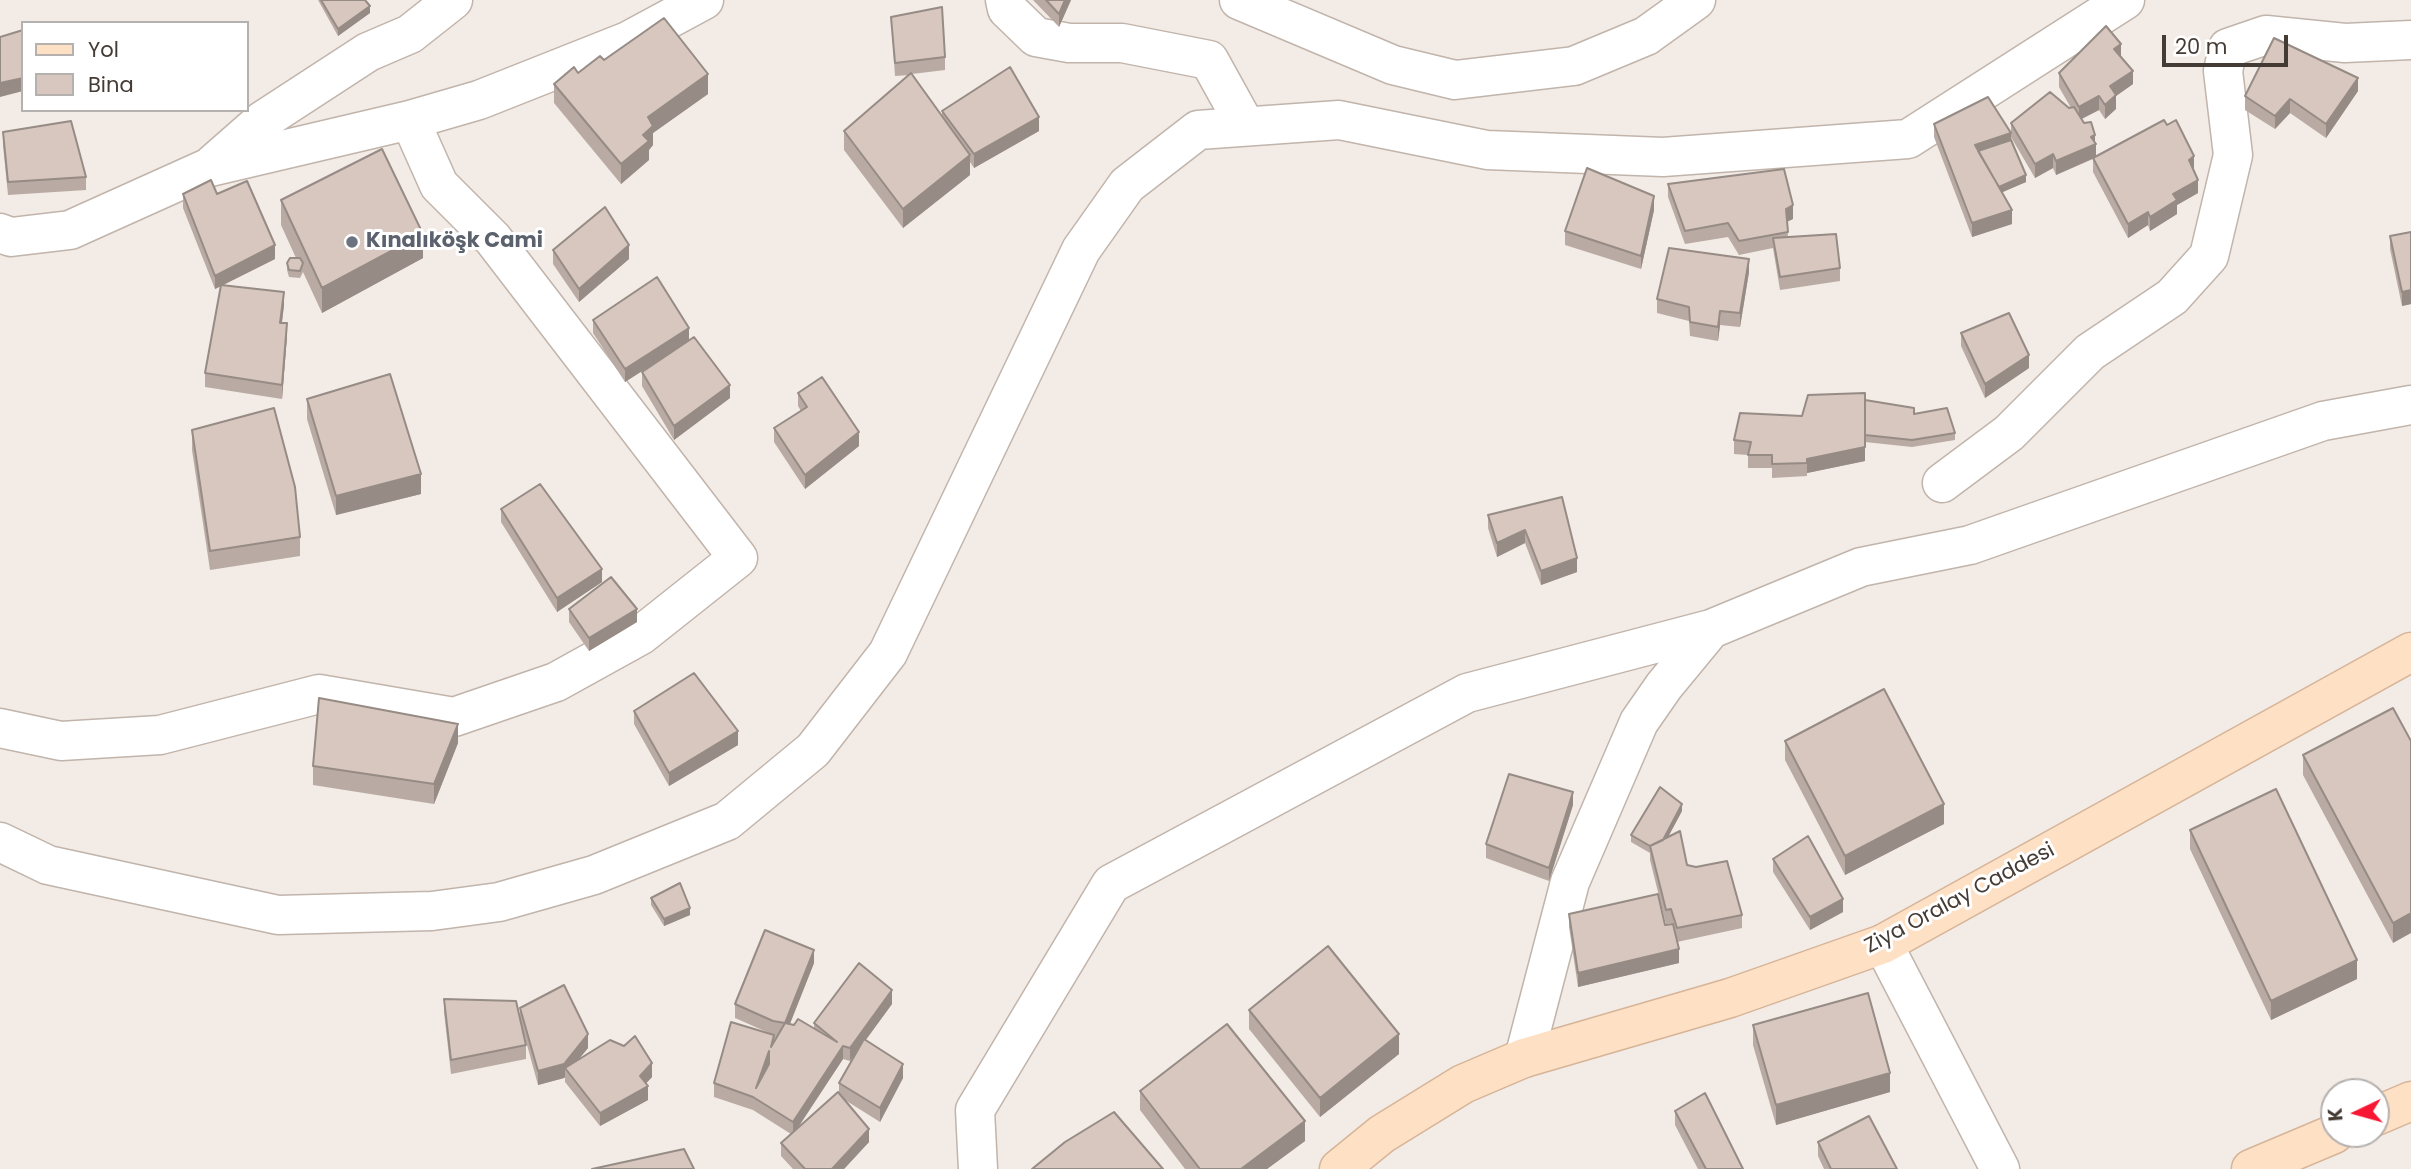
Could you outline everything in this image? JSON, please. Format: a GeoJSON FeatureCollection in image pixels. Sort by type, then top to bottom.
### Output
{"type":"FeatureCollection","features":[{"type":"Feature","properties":{"kind":"main road","name":"Ziya Oralay Caddesi"},"geometry":{"type":"LineString","coordinates":[[1339,1169],[1382,1134],[1463,1084],[1524,1058],[1730,998],[1883,944],[2411,652]]}},
{"type":"Feature","properties":{"kind":"main road"},"geometry":{"type":"LineString","coordinates":[[2390,1110],[2411,1101]]}},
{"type":"Feature","properties":{"kind":"main road"},"geometry":{"type":"LineString","coordinates":[[2251,1169],[2320,1140]]}},
{"type":"Feature","properties":{"kind":"street"},"geometry":{"type":"LineString","coordinates":[[210,167],[262,121],[368,52],[410,34],[453,0]]}},
{"type":"Feature","properties":{"kind":"street"},"geometry":{"type":"LineString","coordinates":[[0,233],[11,237],[70,230],[210,167],[410,120],[549,74],[628,41],[704,0]]}},
{"type":"Feature","properties":{"kind":"street"},"geometry":{"type":"LineString","coordinates":[[1005,0],[1007,9],[1036,37],[1069,43],[1122,43],[1209,60],[1245,125]]}},
{"type":"Feature","properties":{"kind":"street"},"geometry":{"type":"LineString","coordinates":[[1239,0],[1392,65],[1455,80],[1574,66],[1646,36],[1696,0]]}},
{"type":"Feature","properties":{"kind":"street"},"geometry":{"type":"LineString","coordinates":[[0,842],[48,866],[278,915],[432,911],[499,902],[594,875],[727,821],[813,750],[888,653],[1080,250],[1127,185],[1198,130],[1339,120],[1487,150],[1663,157],[1908,139],[2125,0]]}},
{"type":"Feature","properties":{"kind":"street"},"geometry":{"type":"LineString","coordinates":[[1942,483],[2009,433],[2090,352],[2172,296],[2209,256],[2233,155],[2223,71],[2228,48],[2266,34],[2345,43],[2411,40]]}},
{"type":"Feature","properties":{"kind":"street"},"geometry":{"type":"LineString","coordinates":[[0,728],[61,741],[160,735],[319,694],[454,717],[556,682],[641,635],[738,558],[493,239],[439,185],[410,120]]}},
{"type":"Feature","properties":{"kind":"street"},"geometry":{"type":"LineString","coordinates":[[978,1169],[975,1110],[1111,884],[1467,693],[1711,629],[1861,567],[1970,545],[2323,421],[2411,405]]}},
{"type":"Feature","properties":{"kind":"street"},"geometry":{"type":"LineString","coordinates":[[1524,1058],[1570,882],[1639,722],[1664,686],[1711,629]]}},
{"type":"Feature","properties":{"kind":"street"},"geometry":{"type":"LineString","coordinates":[[1883,944],[2000,1169]]}},
{"type":"Feature","properties":{"kind":"building"},"geometry":{"type":"Polygon","coordinates":[[[321,0],[365,0],[370,6],[338,29],[321,0]]]}},
{"type":"Feature","properties":{"kind":"building"},"geometry":{"type":"Polygon","coordinates":[[[1046,0],[1065,0],[1059,14],[1046,0]]]}},
{"type":"Feature","properties":{"kind":"building"},"geometry":{"type":"Polygon","coordinates":[[[942,7],[945,57],[895,63],[891,17],[942,7]]]}},
{"type":"Feature","properties":{"kind":"building"},"geometry":{"type":"Polygon","coordinates":[[[664,18],[708,74],[648,117],[653,126],[643,135],[649,141],[621,164],[554,84],[574,67],[578,73],[600,56],[604,60],[664,18]]]}},
{"type":"Feature","properties":{"kind":"building"},"geometry":{"type":"Polygon","coordinates":[[[2106,26],[2121,44],[2114,49],[2133,71],[2110,86],[2116,95],[2105,105],[2099,96],[2079,107],[2059,73],[2106,26]]]}},
{"type":"Feature","properties":{"kind":"building"},"geometry":{"type":"Polygon","coordinates":[[[21,31],[21,78],[0,83],[0,37],[21,31]]]}},
{"type":"Feature","properties":{"kind":"building"},"geometry":{"type":"Polygon","coordinates":[[[2274,38],[2358,78],[2326,124],[2290,99],[2275,116],[2245,96],[2274,38]]]}},
{"type":"Feature","properties":{"kind":"building"},"geometry":{"type":"Polygon","coordinates":[[[1010,67],[1039,117],[974,154],[942,111],[1010,67]]]}},
{"type":"Feature","properties":{"kind":"building"},"geometry":{"type":"Polygon","coordinates":[[[911,73],[970,155],[903,209],[844,131],[911,73]]]}},
{"type":"Feature","properties":{"kind":"building"},"geometry":{"type":"Polygon","coordinates":[[[2050,92],[2069,108],[2074,107],[2084,123],[2091,122],[2095,135],[2091,137],[2096,144],[2056,161],[2053,154],[2035,164],[2011,123],[2050,92]]]}},
{"type":"Feature","properties":{"kind":"building"},"geometry":{"type":"Polygon","coordinates":[[[1988,97],[2011,133],[1975,145],[2012,210],[1972,223],[1934,124],[1988,97]]]}},
{"type":"Feature","properties":{"kind":"building"},"geometry":{"type":"Polygon","coordinates":[[[2164,120],[2167,125],[2176,120],[2194,156],[2189,160],[2198,180],[2173,194],[2177,200],[2150,217],[2148,212],[2128,224],[2093,158],[2164,120]]]}},
{"type":"Feature","properties":{"kind":"building"},"geometry":{"type":"Polygon","coordinates":[[[71,121],[86,177],[8,182],[3,132],[71,121]]]}},
{"type":"Feature","properties":{"kind":"building"},"geometry":{"type":"Polygon","coordinates":[[[2011,140],[2026,175],[1999,187],[1978,151],[2011,140]]]}},
{"type":"Feature","properties":{"kind":"building","name":"Kınalıköşk Cami"},"geometry":{"type":"Polygon","coordinates":[[[382,149],[423,234],[322,288],[281,200],[382,149]]]}},
{"type":"Feature","properties":{"kind":"building"},"geometry":{"type":"Polygon","coordinates":[[[1587,168],[1654,196],[1641,256],[1565,231],[1587,168]]]}},
{"type":"Feature","properties":{"kind":"building"},"geometry":{"type":"Polygon","coordinates":[[[1784,169],[1793,205],[1786,209],[1788,232],[1739,241],[1728,223],[1685,231],[1668,184],[1784,169]]]}},
{"type":"Feature","properties":{"kind":"building"},"geometry":{"type":"Polygon","coordinates":[[[211,180],[217,194],[247,181],[275,245],[215,276],[183,194],[211,180]]]}},
{"type":"Feature","properties":{"kind":"building"},"geometry":{"type":"Polygon","coordinates":[[[605,207],[629,245],[579,289],[553,250],[605,207]]]}},
{"type":"Feature","properties":{"kind":"building"},"geometry":{"type":"Polygon","coordinates":[[[2411,232],[2411,290],[2402,292],[2390,236],[2411,232]]]}},
{"type":"Feature","properties":{"kind":"building"},"geometry":{"type":"Polygon","coordinates":[[[1836,234],[1840,268],[1780,277],[1773,238],[1836,234]]]}},
{"type":"Feature","properties":{"kind":"building"},"geometry":{"type":"Polygon","coordinates":[[[1669,248],[1749,259],[1740,313],[1720,311],[1718,327],[1690,322],[1689,307],[1657,299],[1669,248]]]}},
{"type":"Feature","properties":{"kind":"building"},"geometry":{"type":"Polygon","coordinates":[[[290,258],[300,258],[303,263],[300,271],[289,270],[287,263],[290,258]]]}},
{"type":"Feature","properties":{"kind":"building"},"geometry":{"type":"Polygon","coordinates":[[[657,277],[689,328],[625,369],[593,320],[657,277]]]}},
{"type":"Feature","properties":{"kind":"building"},"geometry":{"type":"Polygon","coordinates":[[[221,285],[284,292],[280,323],[287,323],[282,385],[205,373],[221,285]]]}},
{"type":"Feature","properties":{"kind":"building"},"geometry":{"type":"Polygon","coordinates":[[[2009,313],[2029,355],[1985,384],[1961,333],[2009,313]]]}},
{"type":"Feature","properties":{"kind":"building"},"geometry":{"type":"Polygon","coordinates":[[[694,337],[730,385],[674,426],[642,372],[694,337]]]}},
{"type":"Feature","properties":{"kind":"building"},"geometry":{"type":"Polygon","coordinates":[[[390,374],[421,474],[336,496],[307,399],[390,374]]]}},
{"type":"Feature","properties":{"kind":"building"},"geometry":{"type":"Polygon","coordinates":[[[822,377],[859,432],[805,475],[774,428],[807,407],[798,393],[822,377]]]}},
{"type":"Feature","properties":{"kind":"building"},"geometry":{"type":"Polygon","coordinates":[[[1865,393],[1865,447],[1807,459],[1807,463],[1772,464],[1772,455],[1748,455],[1751,442],[1734,440],[1740,413],[1802,416],[1808,395],[1865,393]]]}},
{"type":"Feature","properties":{"kind":"building"},"geometry":{"type":"Polygon","coordinates":[[[1865,400],[1914,408],[1914,414],[1947,408],[1955,433],[1912,440],[1865,435],[1865,400]]]}},
{"type":"Feature","properties":{"kind":"building"},"geometry":{"type":"Polygon","coordinates":[[[274,408],[295,487],[300,537],[210,551],[192,430],[274,408]]]}},
{"type":"Feature","properties":{"kind":"building"},"geometry":{"type":"Polygon","coordinates":[[[540,484],[602,569],[557,598],[501,509],[540,484]]]}},
{"type":"Feature","properties":{"kind":"building"},"geometry":{"type":"Polygon","coordinates":[[[1562,497],[1577,558],[1541,571],[1525,530],[1497,543],[1488,515],[1562,497]]]}},
{"type":"Feature","properties":{"kind":"building"},"geometry":{"type":"Polygon","coordinates":[[[611,577],[637,609],[589,638],[569,609],[611,577]]]}},
{"type":"Feature","properties":{"kind":"building"},"geometry":{"type":"Polygon","coordinates":[[[694,673],[738,731],[669,773],[634,711],[694,673]]]}},
{"type":"Feature","properties":{"kind":"building"},"geometry":{"type":"Polygon","coordinates":[[[1884,689],[1944,804],[1845,856],[1785,741],[1884,689]]]}},
{"type":"Feature","properties":{"kind":"building"},"geometry":{"type":"Polygon","coordinates":[[[319,698],[458,724],[434,784],[313,766],[319,698]]]}},
{"type":"Feature","properties":{"kind":"building"},"geometry":{"type":"Polygon","coordinates":[[[2393,708],[2411,741],[2411,913],[2393,923],[2303,755],[2393,708]]]}},
{"type":"Feature","properties":{"kind":"building"},"geometry":{"type":"Polygon","coordinates":[[[1509,774],[1573,792],[1549,868],[1486,844],[1509,774]]]}},
{"type":"Feature","properties":{"kind":"building"},"geometry":{"type":"Polygon","coordinates":[[[1660,787],[1682,804],[1663,840],[1650,846],[1631,835],[1660,787]]]}},
{"type":"Feature","properties":{"kind":"building"},"geometry":{"type":"Polygon","coordinates":[[[2276,789],[2357,960],[2271,1001],[2190,830],[2276,789]]]}},
{"type":"Feature","properties":{"kind":"building"},"geometry":{"type":"Polygon","coordinates":[[[1680,831],[1687,865],[1696,867],[1727,861],[1742,915],[1677,928],[1671,909],[1666,910],[1650,846],[1680,831]]]}},
{"type":"Feature","properties":{"kind":"building"},"geometry":{"type":"Polygon","coordinates":[[[1808,836],[1843,899],[1810,917],[1773,859],[1808,836]]]}},
{"type":"Feature","properties":{"kind":"building"},"geometry":{"type":"Polygon","coordinates":[[[680,883],[690,908],[664,919],[651,898],[680,883]]]}},
{"type":"Feature","properties":{"kind":"building"},"geometry":{"type":"Polygon","coordinates":[[[1658,894],[1665,925],[1673,924],[1679,949],[1578,973],[1569,914],[1658,894]]]}},
{"type":"Feature","properties":{"kind":"building"},"geometry":{"type":"Polygon","coordinates":[[[765,930],[814,950],[785,1023],[773,1021],[735,1004],[765,930]]]}},
{"type":"Feature","properties":{"kind":"building"},"geometry":{"type":"Polygon","coordinates":[[[1328,946],[1399,1034],[1320,1098],[1249,1010],[1328,946]]]}},
{"type":"Feature","properties":{"kind":"building"},"geometry":{"type":"Polygon","coordinates":[[[859,963],[892,990],[850,1048],[843,1046],[793,1122],[753,1097],[714,1083],[731,1022],[774,1035],[771,1047],[785,1023],[794,1025],[798,1019],[837,1042],[814,1023],[859,963]],[[769,1051],[756,1088],[769,1064],[769,1051]]]}},
{"type":"Feature","properties":{"kind":"building"},"geometry":{"type":"Polygon","coordinates":[[[564,985],[588,1034],[564,1064],[538,1071],[520,1008],[564,985]]]}},
{"type":"Feature","properties":{"kind":"building"},"geometry":{"type":"Polygon","coordinates":[[[1868,993],[1890,1073],[1776,1105],[1753,1025],[1868,993]]]}},
{"type":"Feature","properties":{"kind":"building"},"geometry":{"type":"Polygon","coordinates":[[[444,999],[516,1001],[526,1045],[451,1060],[444,999]]]}},
{"type":"Feature","properties":{"kind":"building"},"geometry":{"type":"Polygon","coordinates":[[[1227,1024],[1305,1121],[1241,1169],[1200,1169],[1140,1091],[1227,1024]]]}},
{"type":"Feature","properties":{"kind":"building"},"geometry":{"type":"Polygon","coordinates":[[[635,1036],[652,1063],[640,1076],[648,1086],[600,1113],[565,1068],[610,1040],[624,1046],[635,1036]]]}},
{"type":"Feature","properties":{"kind":"building"},"geometry":{"type":"Polygon","coordinates":[[[864,1039],[903,1064],[880,1108],[839,1083],[864,1039]]]}},
{"type":"Feature","properties":{"kind":"building"},"geometry":{"type":"Polygon","coordinates":[[[838,1092],[869,1129],[832,1169],[805,1169],[781,1143],[838,1092]]]}},
{"type":"Feature","properties":{"kind":"building"},"geometry":{"type":"Polygon","coordinates":[[[1705,1093],[1743,1169],[1706,1169],[1675,1111],[1705,1093]]]}},
{"type":"Feature","properties":{"kind":"building"},"geometry":{"type":"Polygon","coordinates":[[[1114,1112],[1163,1169],[1032,1169],[1065,1142],[1114,1112]]]}},
{"type":"Feature","properties":{"kind":"building"},"geometry":{"type":"Polygon","coordinates":[[[1869,1116],[1897,1169],[1831,1169],[1818,1142],[1869,1116]]]}},
{"type":"Feature","properties":{"kind":"building"},"geometry":{"type":"Polygon","coordinates":[[[684,1149],[694,1169],[592,1169],[684,1149]]]}},
{"type":"Feature","properties":{"kind":"place","name":"Kınalıköşk Cami"},"geometry":{"type":"Point","coordinates":[352,242]}}]}
